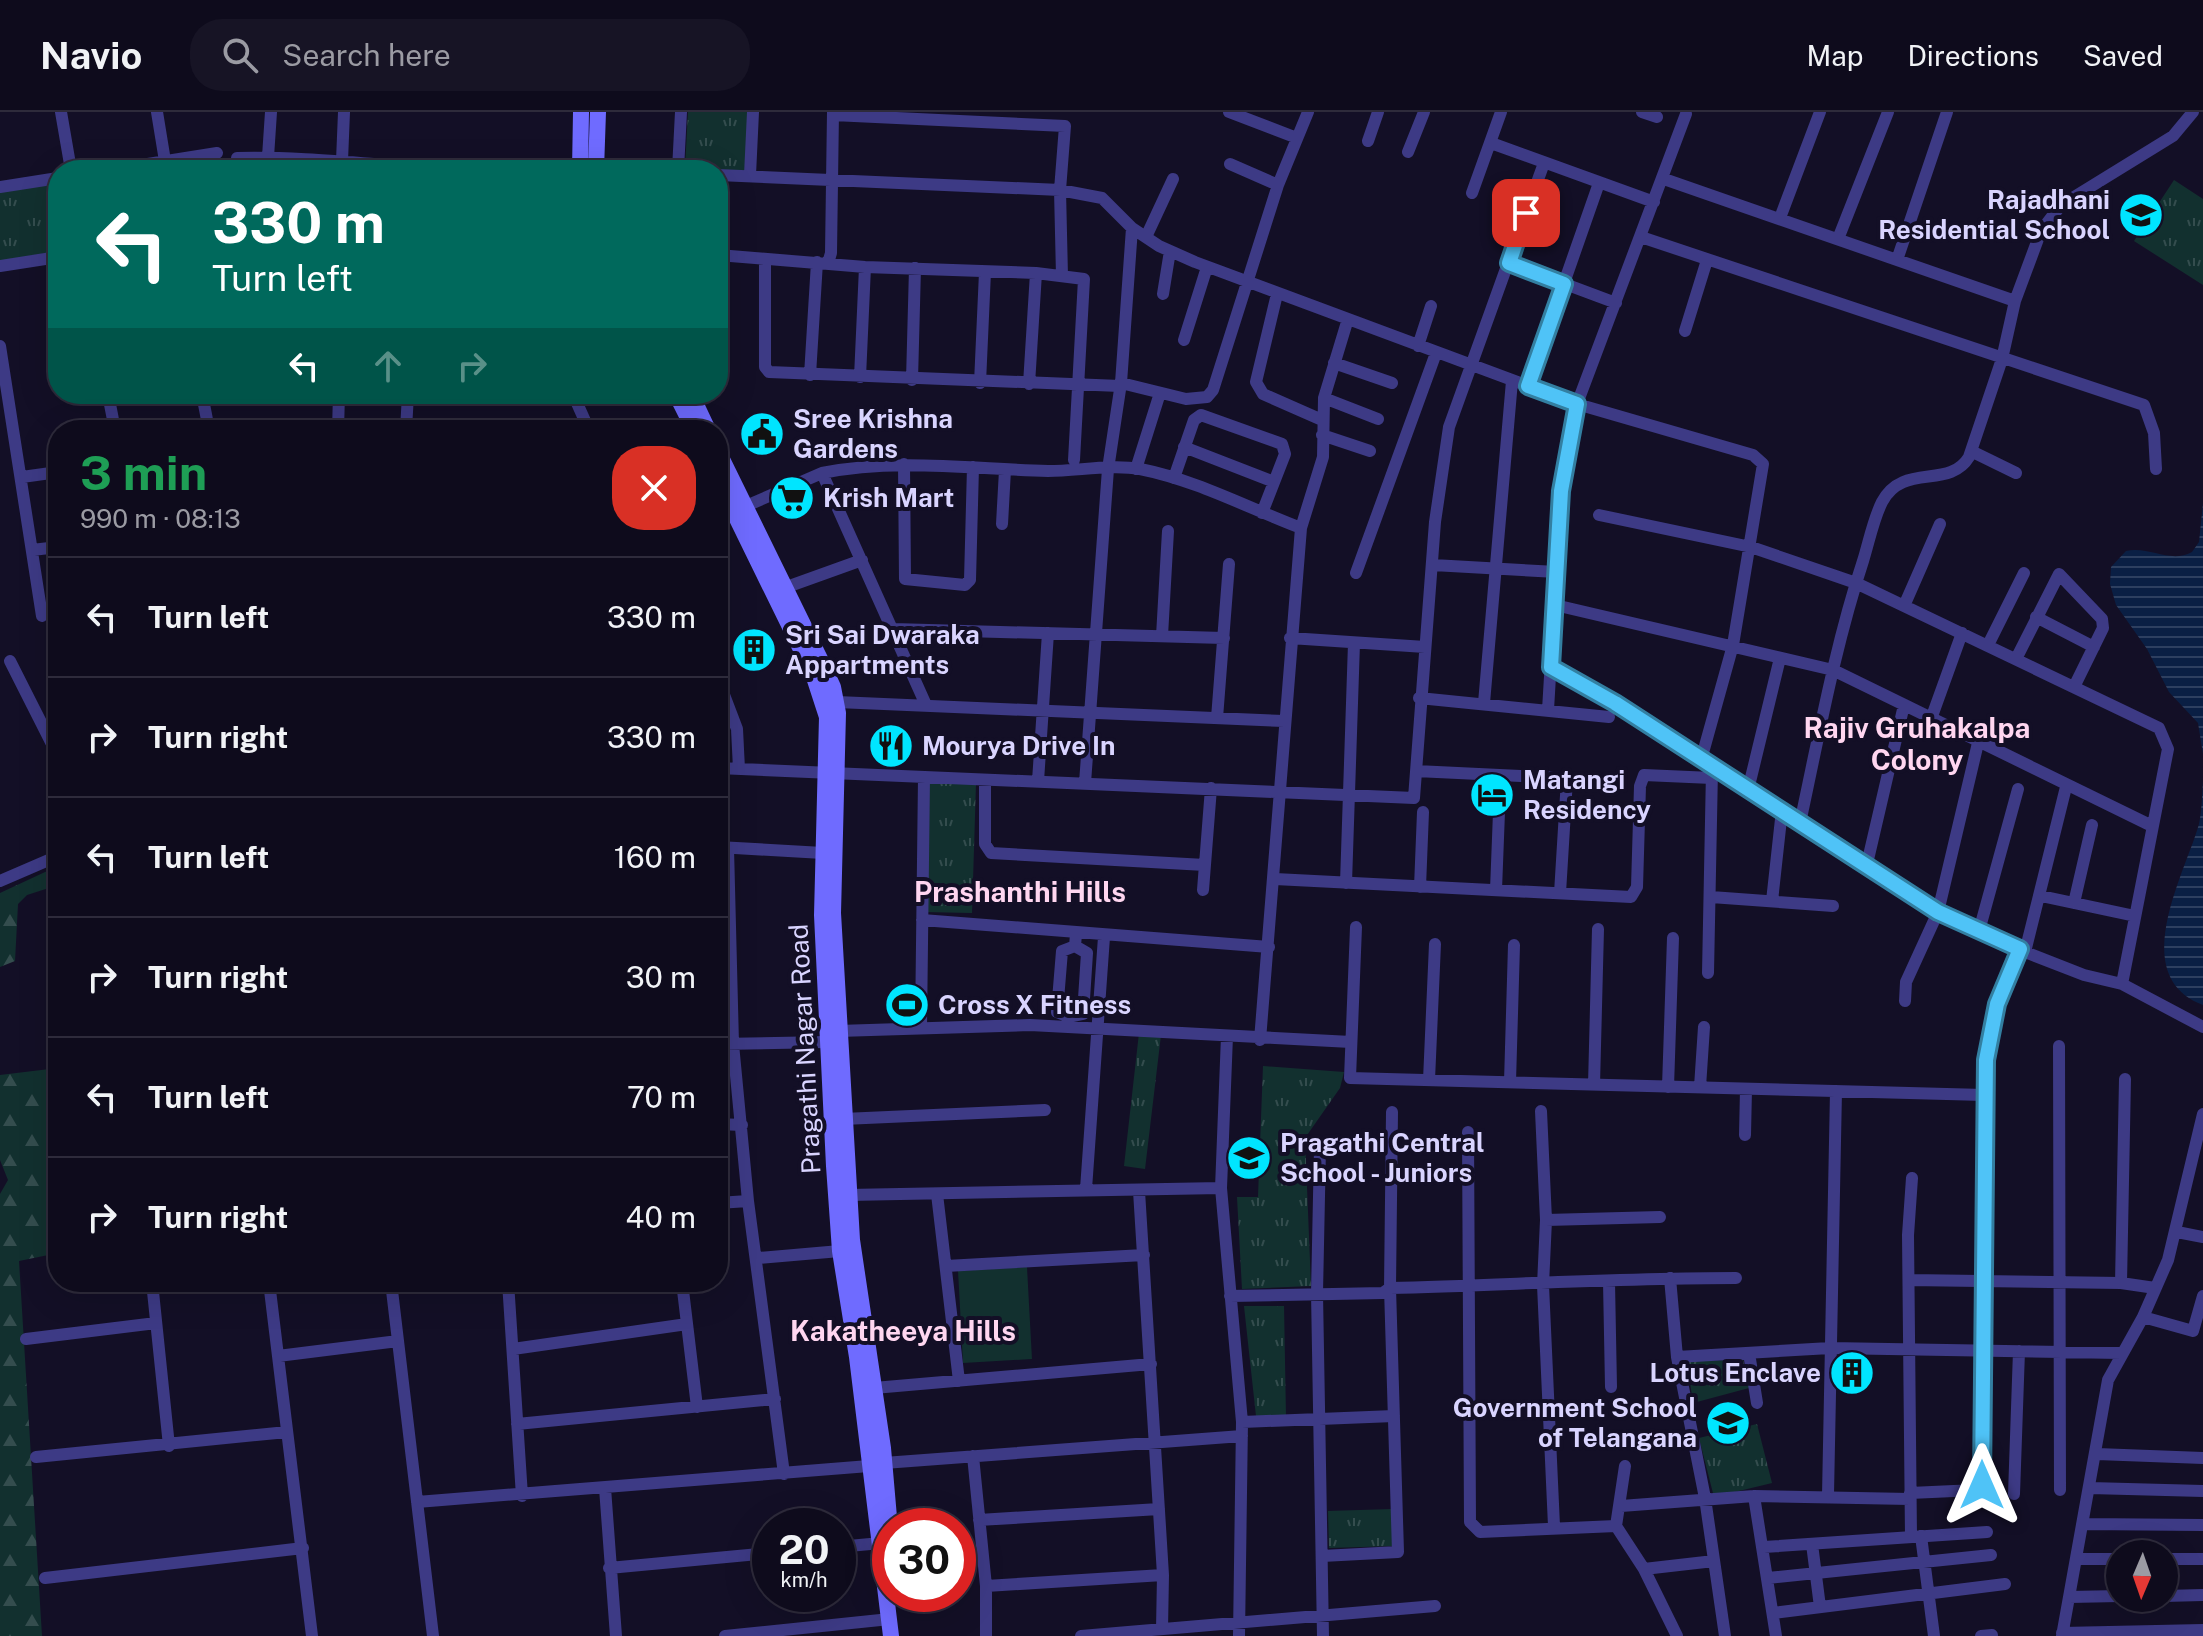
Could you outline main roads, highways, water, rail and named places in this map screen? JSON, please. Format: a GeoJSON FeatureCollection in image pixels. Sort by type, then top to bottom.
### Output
{"type":"FeatureCollection","features":[{"type":"Feature","properties":{"kind":"main road"},"geometry":{"type":"LineString","coordinates":[[580,160],[581,112]]}},
{"type":"Feature","properties":{"kind":"main road"},"geometry":{"type":"LineString","coordinates":[[596,160],[598,112]]}},
{"type":"Feature","properties":{"kind":"main road","name":"Pragathi Nagar Road"},"geometry":{"type":"LineString","coordinates":[[728,471],[828,676],[837,702],[823,853],[840,1251],[882,1508]]}},
{"type":"Feature","properties":{"kind":"main road","name":"Pragathi Nagar Road"},"geometry":{"type":"LineString","coordinates":[[728,503],[822,694],[827,717],[833,1037],[848,1195],[874,1388],[877,1464]]}},
{"type":"Feature","properties":{"kind":"main road"},"geometry":{"type":"LineString","coordinates":[[899,1612],[902,1636]]}},
{"type":"Feature","properties":{"kind":"water"},"geometry":{"type":"Polygon","coordinates":[[[2203,503],[2203,754],[2198,723],[2169,692],[2147,649],[2116,605],[2110,584],[2111,567],[2126,551],[2168,556],[2192,552],[2199,542],[2203,503]]]}},
{"type":"Feature","properties":{"kind":"water"},"geometry":{"type":"Polygon","coordinates":[[[2203,781],[2203,1005],[2180,991],[2168,972],[2164,948],[2174,896],[2199,824],[2203,781]]]}},
{"type":"Feature","properties":{"kind":"place","name":"Rajadhani Residential School"},"geometry":{"type":"Point","coordinates":[2141,215]}},
{"type":"Feature","properties":{"kind":"place","name":"Sree Krishna Gardens"},"geometry":{"type":"Point","coordinates":[762,434]}},
{"type":"Feature","properties":{"kind":"place","name":"Krish Mart"},"geometry":{"type":"Point","coordinates":[792,498]}},
{"type":"Feature","properties":{"kind":"place","name":"Sri Sai Dwaraka Appartments"},"geometry":{"type":"Point","coordinates":[754,650]}},
{"type":"Feature","properties":{"kind":"place","name":"Mourya Drive In"},"geometry":{"type":"Point","coordinates":[891,746]}},
{"type":"Feature","properties":{"kind":"place","name":"Matangi Residency"},"geometry":{"type":"Point","coordinates":[1492,795]}},
{"type":"Feature","properties":{"kind":"place","name":"Cross X Fitness"},"geometry":{"type":"Point","coordinates":[907,1005]}},
{"type":"Feature","properties":{"kind":"place","name":"Pragathi Central School - Juniors"},"geometry":{"type":"Point","coordinates":[1249,1158]}},
{"type":"Feature","properties":{"kind":"place","name":"Lotus Enclave"},"geometry":{"type":"Point","coordinates":[1852,1373]}},
{"type":"Feature","properties":{"kind":"place","name":"Government School of Telangana"},"geometry":{"type":"Point","coordinates":[1728,1423]}},
{"type":"Feature","properties":{"kind":"district","name":"Rajiv Gruhakalpa Colony"},"geometry":{"type":"Point","coordinates":[1917,744]}},
{"type":"Feature","properties":{"kind":"district","name":"Prashanthi Hills"},"geometry":{"type":"Point","coordinates":[1020,892]}},
{"type":"Feature","properties":{"kind":"district","name":"Kakatheeya Hills"},"geometry":{"type":"Point","coordinates":[903,1331]}}]}
